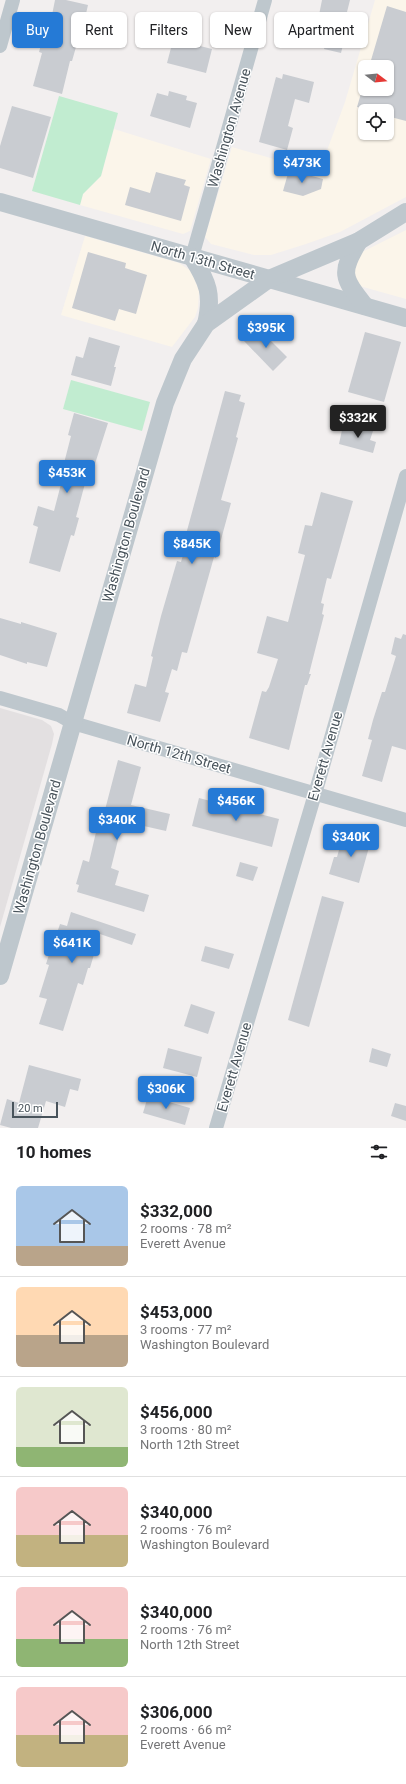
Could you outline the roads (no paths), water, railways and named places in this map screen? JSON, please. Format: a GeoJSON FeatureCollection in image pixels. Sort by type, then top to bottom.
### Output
{"type":"FeatureCollection","features":[{"type":"Feature","properties":{"kind":"street"},"geometry":{"type":"LineString","coordinates":[[0,46],[13,0]]}},
{"type":"Feature","properties":{"kind":"street","name":"Washington Avenue"},"geometry":{"type":"LineString","coordinates":[[192,257],[265,0]]}},
{"type":"Feature","properties":{"kind":"street","name":"North 13th Street"},"geometry":{"type":"LineString","coordinates":[[0,202],[406,318]]}},
{"type":"Feature","properties":{"kind":"street","name":"Washington Boulevard"},"geometry":{"type":"LineString","coordinates":[[0,976],[165,403],[183,359],[206,324],[269,279],[359,241],[406,212]]}},
{"type":"Feature","properties":{"kind":"street"},"geometry":{"type":"LineString","coordinates":[[359,241],[347,260],[345,273],[349,286],[365,306]]}},
{"type":"Feature","properties":{"kind":"street"},"geometry":{"type":"LineString","coordinates":[[192,257],[209,288],[210,307],[206,324]]}},
{"type":"Feature","properties":{"kind":"street","name":"Everett Avenue"},"geometry":{"type":"LineString","coordinates":[[216,1128],[315,794],[406,476]]}},
{"type":"Feature","properties":{"kind":"street","name":"North 12th Street"},"geometry":{"type":"LineString","coordinates":[[0,698],[59,715],[73,723],[406,820]]}}]}
